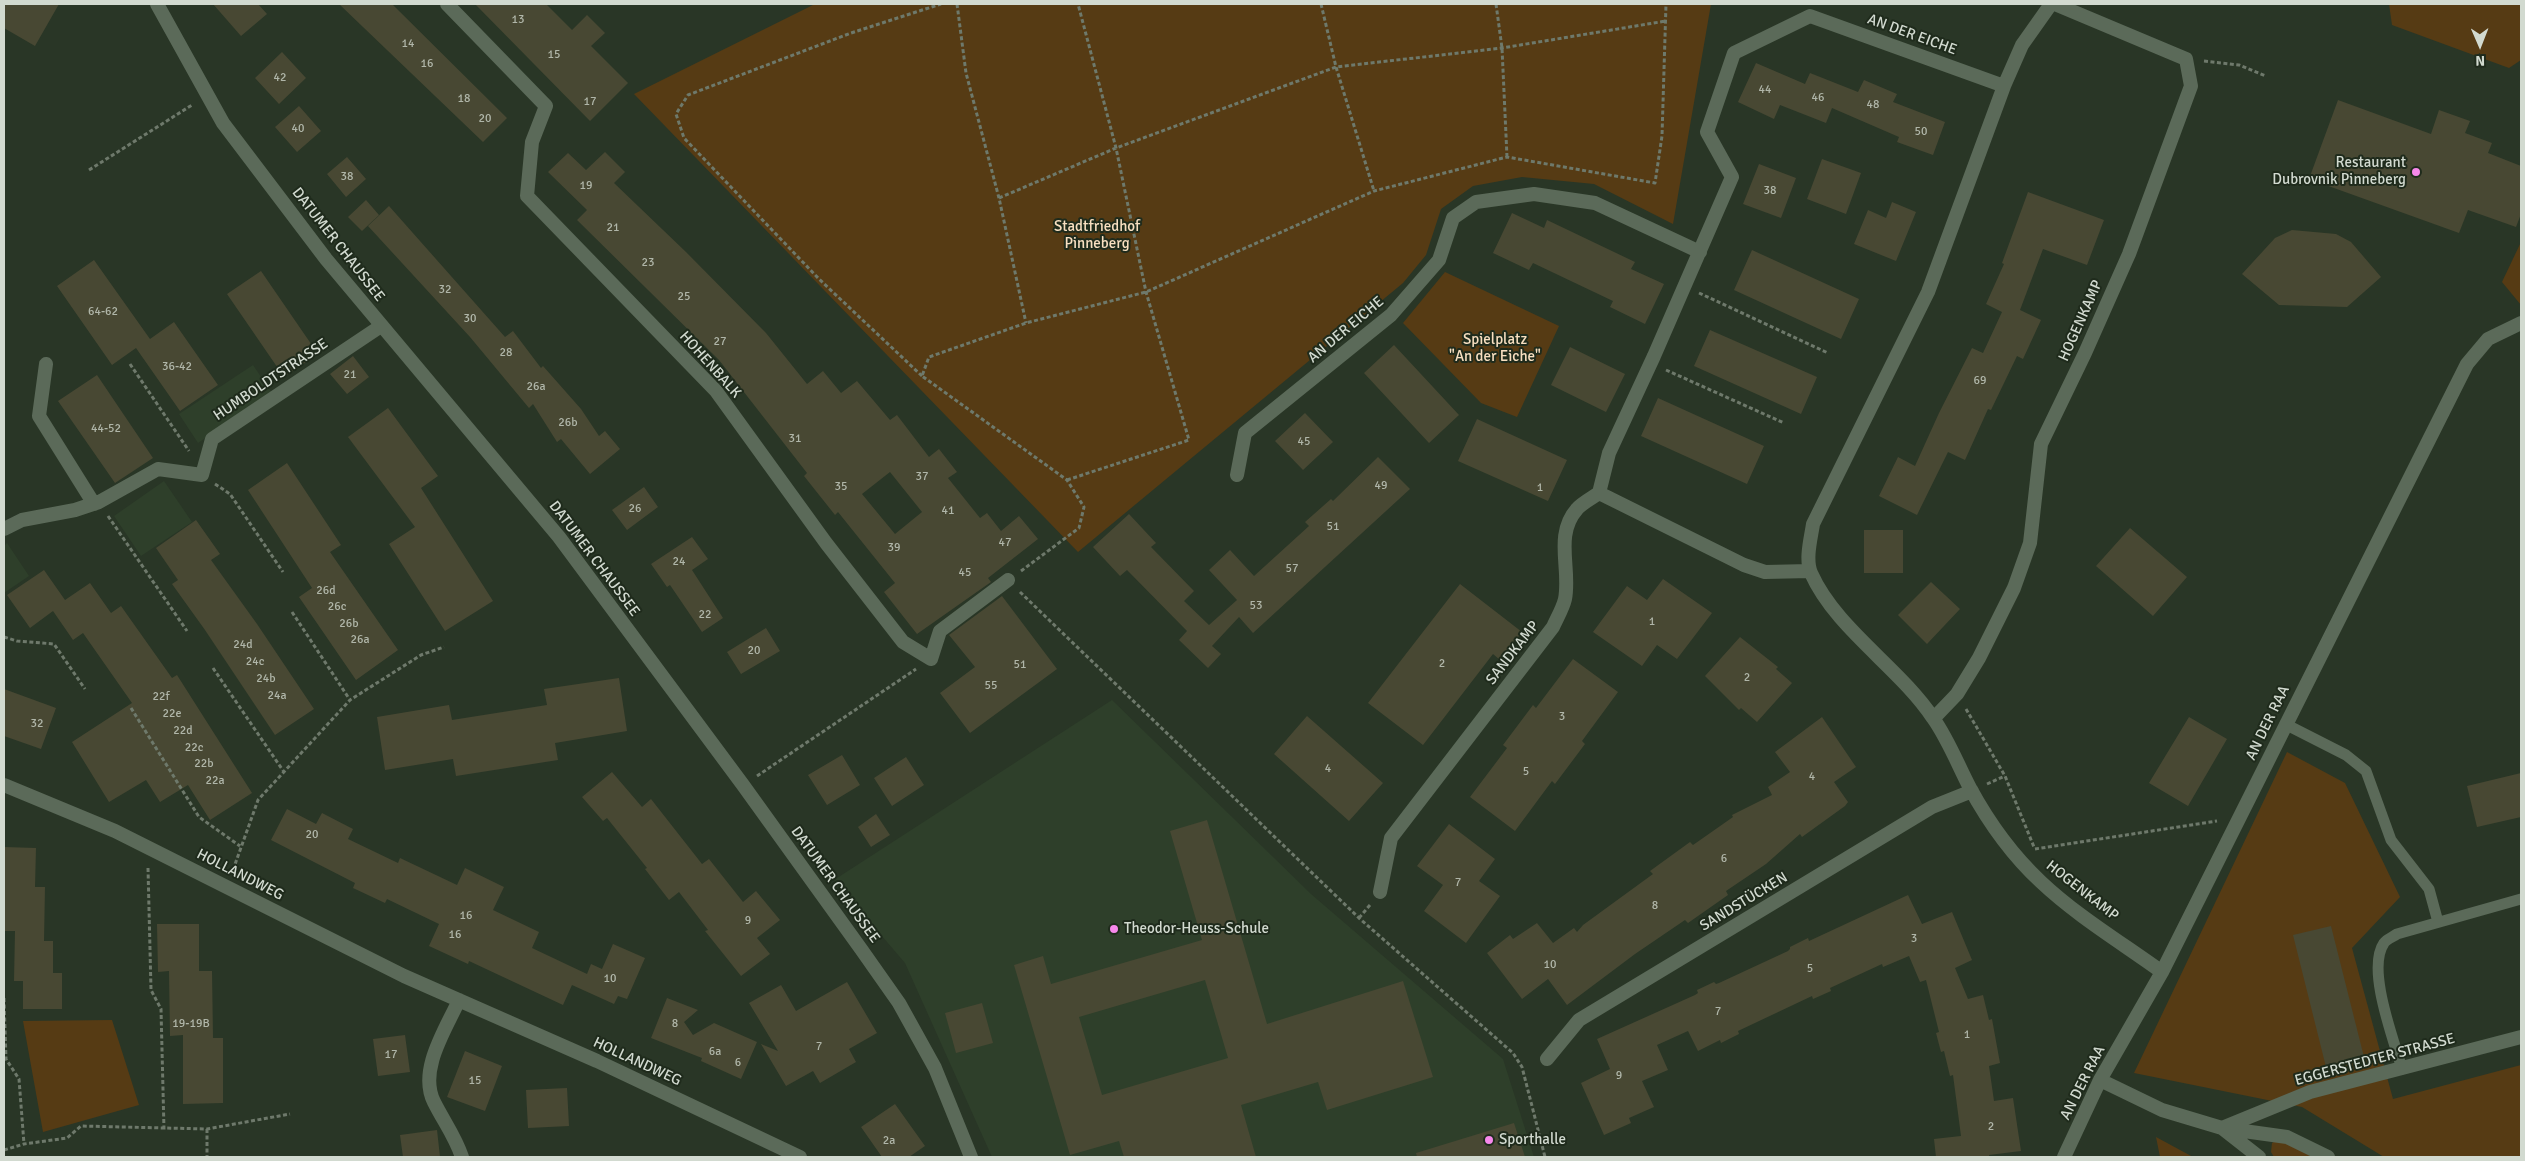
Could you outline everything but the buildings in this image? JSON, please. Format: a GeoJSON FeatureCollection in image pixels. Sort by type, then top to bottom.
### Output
{"type":"FeatureCollection","features":[{"type":"Feature","properties":{"kind":"street","name":"DATUMER CHAUSSEE"},"geometry":{"type":"LineString","coordinates":[[157,4],[229,131],[326,259],[558,537],[743,785],[899,1003],[934,1068],[971,1157]]}},
{"type":"Feature","properties":{"kind":"street","name":"HOHENBALK"},"geometry":{"type":"LineString","coordinates":[[447,4],[546,106],[532,142],[527,196],[716,391],[826,543],[903,642],[931,659]]}},
{"type":"Feature","properties":{"kind":"street","name":"HOGENKAMP"},"geometry":{"type":"LineString","coordinates":[[1934,718],[1957,694],[1979,658],[2014,588],[2030,543],[2040,444],[2085,353],[2129,254],[2191,86],[2186,59],[2053,4],[2022,45],[2004,86],[1928,292],[1813,524],[1809,547],[1810,570],[1822,592],[1839,615],[1915,694],[1934,718],[1972,791],[2006,845],[2040,882],[2162,972]]}},
{"type":"Feature","properties":{"kind":"street","name":"AN DER EICHE"},"geometry":{"type":"LineString","coordinates":[[1598,493],[1609,453],[1685,287],[1732,176],[1706,132],[1734,53],[1810,16],[2004,86]]}},
{"type":"Feature","properties":{"kind":"street","name":"AN DER EICHE"},"geometry":{"type":"LineString","coordinates":[[1238,475],[1245,432],[1391,315],[1439,260],[1453,218],[1476,202],[1534,194],[1595,203],[1700,252]]}},
{"type":"Feature","properties":{"kind":"street","name":"AN DER RAA"},"geometry":{"type":"LineString","coordinates":[[2064,1157],[2100,1080],[2162,972],[2467,364],[2488,339],[2521,323]]}},
{"type":"Feature","properties":{"kind":"street","name":"HUMBOLDTSTRASSE"},"geometry":{"type":"LineString","coordinates":[[202,475],[212,439],[381,326]]}},
{"type":"Feature","properties":{"kind":"street"},"geometry":{"type":"LineString","coordinates":[[46,364],[39,416],[97,503]]}},
{"type":"Feature","properties":{"kind":"street"},"geometry":{"type":"LineString","coordinates":[[4,530],[22,520],[75,510],[97,503],[158,469],[202,475]]}},
{"type":"Feature","properties":{"kind":"street"},"geometry":{"type":"LineString","coordinates":[[1598,493],[1744,565],[1765,572],[1810,570]]}},
{"type":"Feature","properties":{"kind":"street","name":"SANDKAMP"},"geometry":{"type":"LineString","coordinates":[[1380,892],[1391,838],[1553,627],[1565,600],[1567,570],[1563,548],[1568,525],[1577,509],[1598,493]]}},
{"type":"Feature","properties":{"kind":"street"},"geometry":{"type":"LineString","coordinates":[[931,659],[940,631],[1008,580]]}},
{"type":"Feature","properties":{"kind":"street","name":"HOLLANDWEG"},"geometry":{"type":"LineString","coordinates":[[4,785],[106,827],[227,888],[459,1000],[597,1061],[800,1157]]}},
{"type":"Feature","properties":{"kind":"street","name":"SANDSTÜCKEN"},"geometry":{"type":"LineString","coordinates":[[1547,1059],[1579,1020],[1932,807],[1972,791]]}},
{"type":"Feature","properties":{"kind":"street"},"geometry":{"type":"LineString","coordinates":[[459,1000],[432,1061],[429,1080],[433,1100],[455,1136],[462,1157]]}},
{"type":"Feature","properties":{"kind":"street","name":"EGGERSTEDTER STRASSE"},"geometry":{"type":"LineString","coordinates":[[2222,1128],[2310,1092],[2521,1037]]}},
{"type":"Feature","properties":{"kind":"street"},"geometry":{"type":"LineString","coordinates":[[2100,1080],[2162,1110],[2222,1128],[2287,1137],[2328,1157]]}},
{"type":"Feature","properties":{"kind":"street"},"geometry":{"type":"LineString","coordinates":[[2222,1128],[2259,1157]]}},
{"type":"Feature","properties":{"kind":"lane"},"geometry":{"type":"LineString","coordinates":[[2285,724],[2346,755],[2366,771],[2391,840],[2430,889],[2438,922]]}},
{"type":"Feature","properties":{"kind":"lane"},"geometry":{"type":"LineString","coordinates":[[2402,1069],[2379,980],[2378,959],[2384,942],[2397,934],[2521,899]]}},
{"type":"Feature","properties":{"kind":"path"},"geometry":{"type":"LineString","coordinates":[[941,4],[851,33],[688,95],[676,114],[684,138],[818,279],[922,376],[1067,480],[1084,507],[1079,528],[1008,580],[1359,918],[1513,1053],[1522,1067],[1546,1157]]}},
{"type":"Feature","properties":{"kind":"path"},"geometry":{"type":"LineString","coordinates":[[957,4],[966,73],[1000,198],[1026,323]]}},
{"type":"Feature","properties":{"kind":"path"},"geometry":{"type":"LineString","coordinates":[[1067,480],[1189,440],[1146,292],[1116,148],[1078,4]]}},
{"type":"Feature","properties":{"kind":"path"},"geometry":{"type":"LineString","coordinates":[[1321,4],[1336,67],[1374,191]]}},
{"type":"Feature","properties":{"kind":"path"},"geometry":{"type":"LineString","coordinates":[[1496,4],[1502,48],[1507,157]]}},
{"type":"Feature","properties":{"kind":"path"},"geometry":{"type":"LineString","coordinates":[[922,376],[929,357],[1026,323],[1146,292],[1374,191],[1507,157],[1655,183],[1662,136],[1666,4]]}},
{"type":"Feature","properties":{"kind":"path"},"geometry":{"type":"LineString","coordinates":[[1000,198],[1116,148],[1336,67],[1502,48],[1666,21]]}},
{"type":"Feature","properties":{"kind":"path"},"geometry":{"type":"LineString","coordinates":[[2186,59],[2239,65],[2266,76]]}},
{"type":"Feature","properties":{"kind":"path"},"geometry":{"type":"LineString","coordinates":[[89,170],[160,123],[208,96]]}},
{"type":"Feature","properties":{"kind":"path"},"geometry":{"type":"LineString","coordinates":[[1685,287],[1828,352]]}},
{"type":"Feature","properties":{"kind":"path"},"geometry":{"type":"LineString","coordinates":[[1651,363],[1784,423]]}},
{"type":"Feature","properties":{"kind":"path"},"geometry":{"type":"LineString","coordinates":[[130,364],[185,442],[202,475],[230,494],[283,572]]}},
{"type":"Feature","properties":{"kind":"path"},"geometry":{"type":"LineString","coordinates":[[97,503],[186,631]]}},
{"type":"Feature","properties":{"kind":"path"},"geometry":{"type":"LineString","coordinates":[[292,612],[350,700]]}},
{"type":"Feature","properties":{"kind":"path"},"geometry":{"type":"LineString","coordinates":[[4,637],[17,641],[54,644],[85,689]]}},
{"type":"Feature","properties":{"kind":"path"},"geometry":{"type":"LineString","coordinates":[[227,888],[240,846],[258,800],[350,700],[421,655],[444,647]]}},
{"type":"Feature","properties":{"kind":"path"},"geometry":{"type":"LineString","coordinates":[[743,785],[931,659]]}},
{"type":"Feature","properties":{"kind":"path"},"geometry":{"type":"LineString","coordinates":[[213,668],[284,772]]}},
{"type":"Feature","properties":{"kind":"path"},"geometry":{"type":"LineString","coordinates":[[1957,694],[2005,776],[2035,849],[2040,882]]}},
{"type":"Feature","properties":{"kind":"path"},"geometry":{"type":"LineString","coordinates":[[131,708],[199,817],[240,846]]}},
{"type":"Feature","properties":{"kind":"path"},"geometry":{"type":"LineString","coordinates":[[2035,849],[2221,821],[2234,827]]}},
{"type":"Feature","properties":{"kind":"path"},"geometry":{"type":"LineString","coordinates":[[156,851],[148,868],[151,990],[161,1009],[164,1130]]}},
{"type":"Feature","properties":{"kind":"path"},"geometry":{"type":"LineString","coordinates":[[4,998],[6,1059],[19,1079],[24,1144]]}},
{"type":"Feature","properties":{"kind":"path"},"geometry":{"type":"LineString","coordinates":[[4,1150],[24,1144],[67,1138],[81,1126],[207,1130],[290,1114]]}},
{"type":"Feature","properties":{"kind":"path"},"geometry":{"type":"LineString","coordinates":[[207,1130],[207,1157]]}},
{"type":"Feature","properties":{"kind":"shaded area"},"geometry":{"type":"Polygon","coordinates":[[[253,365],[272,393],[198,443],[179,414],[253,365]]]}},
{"type":"Feature","properties":{"kind":"shaded area"},"geometry":{"type":"Polygon","coordinates":[[[164,481],[192,522],[141,556],[114,516],[164,481]]]}},
{"type":"Feature","properties":{"kind":"shaded area"},"geometry":{"type":"Polygon","coordinates":[[[7,543],[29,576],[4,593],[4,546],[7,543]]]}},
{"type":"Feature","properties":{"kind":"shaded area","name":"Theodor-Heuss-Schule"},"geometry":{"type":"Polygon","coordinates":[[[1112,700],[1311,894],[1503,1059],[1534,1157],[992,1157],[905,963],[834,880],[1112,700]]]}},
{"type":"Feature","properties":{"kind":"green space","name":"Stadtfriedhof Pinneberg"},"geometry":{"type":"Polygon","coordinates":[[[815,4],[1711,4],[1673,224],[1594,184],[1522,177],[1473,186],[1441,209],[1426,255],[1403,283],[1078,552],[634,94],[815,4]]]}},
{"type":"Feature","properties":{"kind":"green space"},"geometry":{"type":"Polygon","coordinates":[[[2389,4],[2521,4],[2521,60],[2509,68],[2392,25],[2389,4]]]}},
{"type":"Feature","properties":{"kind":"green space"},"geometry":{"type":"Polygon","coordinates":[[[2521,242],[2521,305],[2502,282],[2521,242]]]}},
{"type":"Feature","properties":{"kind":"green space","name":"Spielplatz \"An der Eiche\""},"geometry":{"type":"Polygon","coordinates":[[[1445,272],[1559,326],[1517,417],[1481,403],[1403,323],[1445,272]]]}},
{"type":"Feature","properties":{"kind":"green space"},"geometry":{"type":"Polygon","coordinates":[[[2287,752],[2345,783],[2400,897],[2352,948],[2393,1099],[2521,1065],[2521,1157],[2384,1157],[2302,1107],[2134,1073],[2287,752]]]}},
{"type":"Feature","properties":{"kind":"green space"},"geometry":{"type":"Polygon","coordinates":[[[112,1020],[139,1105],[43,1132],[23,1021],[112,1020]]]}},
{"type":"Feature","properties":{"kind":"green space"},"geometry":{"type":"Polygon","coordinates":[[[2156,1137],[2193,1157],[2160,1157],[2156,1137]]]}},
{"type":"Feature","properties":{"kind":"green space"},"geometry":{"type":"Polygon","coordinates":[[[2277,1140],[2286,1141],[2314,1157],[2274,1157],[2271,1152],[2272,1143],[2277,1140]]]}},
{"type":"Feature","properties":{"kind":"place","name":"Restaurant Dubrovnik Pinneberg"},"geometry":{"type":"Point","coordinates":[2416,172]}},
{"type":"Feature","properties":{"kind":"place","name":"Theodor-Heuss-Schule"},"geometry":{"type":"Point","coordinates":[1114,929]}},
{"type":"Feature","properties":{"kind":"place","name":"Sporthalle"},"geometry":{"type":"Point","coordinates":[1489,1140]}}]}
